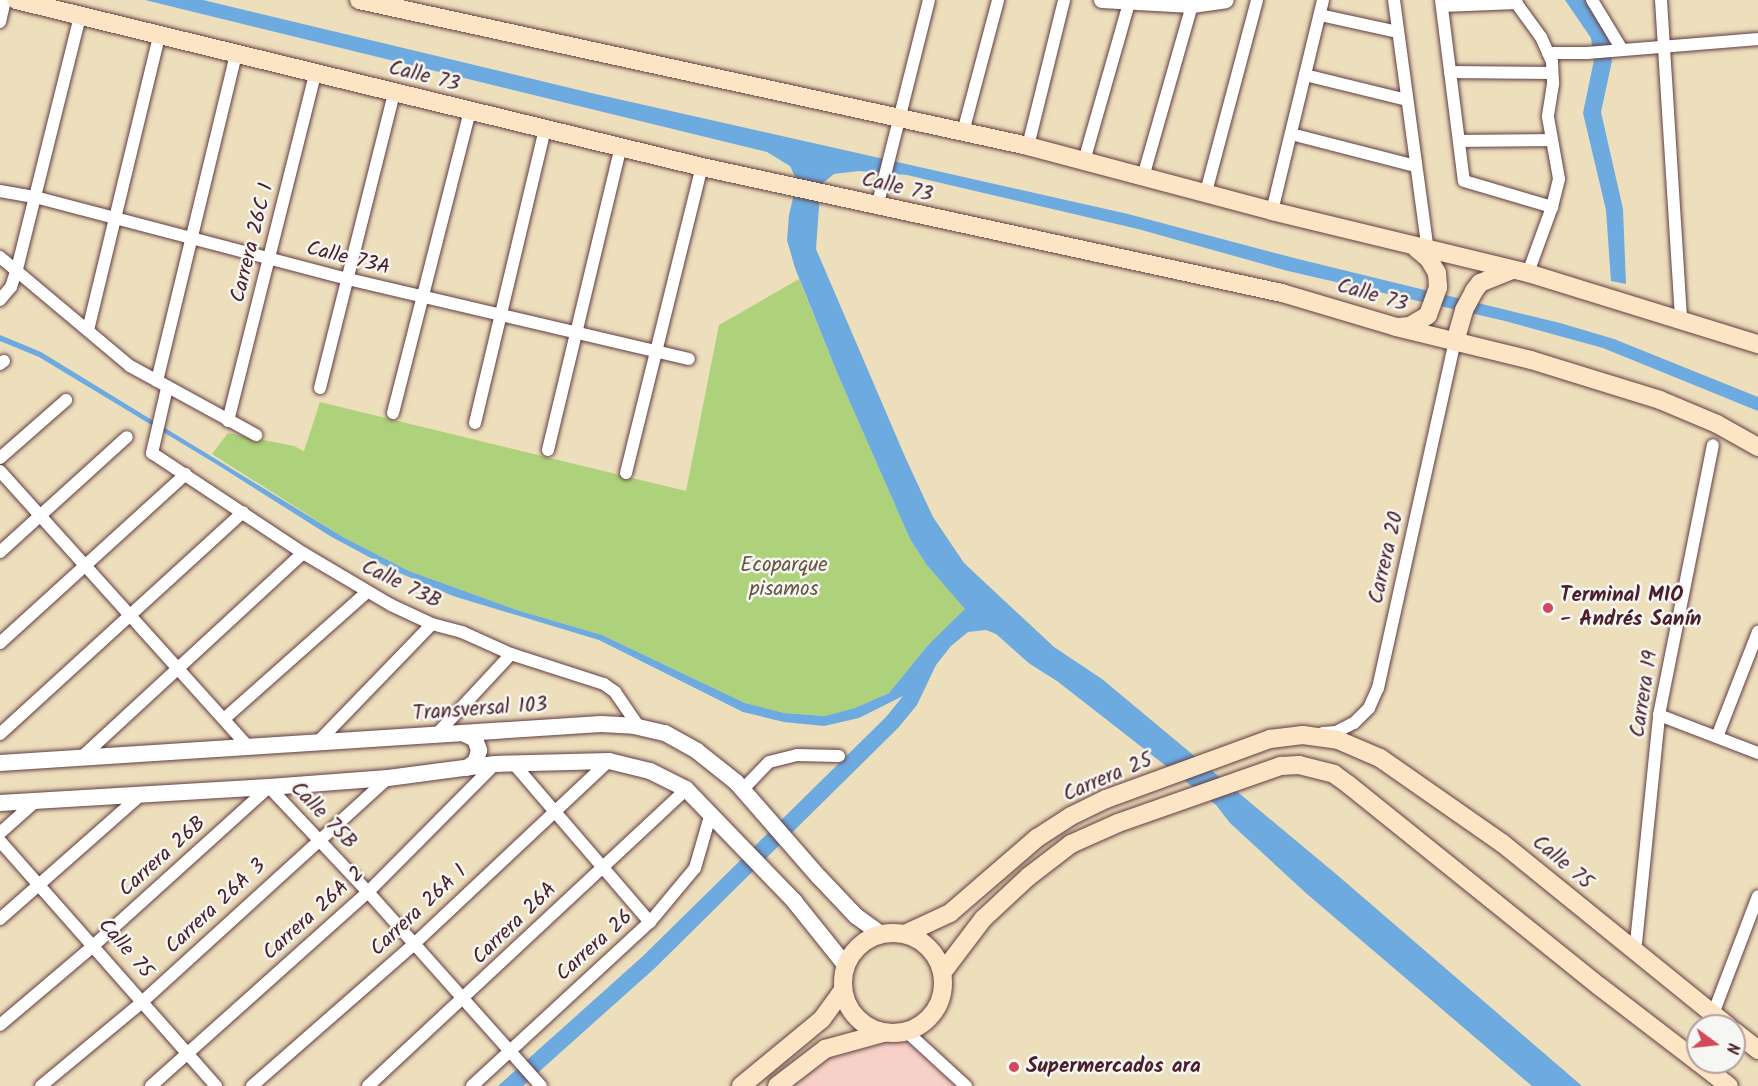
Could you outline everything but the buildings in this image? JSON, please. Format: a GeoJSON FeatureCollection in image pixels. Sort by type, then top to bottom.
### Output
{"type":"FeatureCollection","features":[{"type":"Feature","properties":{"kind":"main road","name":"Calle 73"},"geometry":{"type":"LineString","coordinates":[[16,0],[702,167],[782,182],[877,207],[1282,293],[1396,327],[1531,360],[1660,400],[1717,424],[1758,447]]}},
{"type":"Feature","properties":{"kind":"main road"},"geometry":{"type":"LineString","coordinates":[[359,0],[898,124],[963,132],[1028,146],[1423,252],[1520,272],[1758,344]]}},
{"type":"Feature","properties":{"kind":"main road"},"geometry":{"type":"LineString","coordinates":[[1396,327],[1410,326],[1428,315],[1438,287],[1437,273],[1423,252]]}},
{"type":"Feature","properties":{"kind":"main road"},"geometry":{"type":"LineString","coordinates":[[1455,342],[1461,320],[1480,283],[1492,277],[1520,272]]}},
{"type":"Feature","properties":{"kind":"main road","name":"Carrera 25"},"geometry":{"type":"LineString","coordinates":[[880,934],[905,934],[950,913],[1037,838],[1071,816],[1106,799],[1270,739],[1303,735],[1338,740],[1358,748]]}},
{"type":"Feature","properties":{"kind":"main road","name":"Calle 75"},"geometry":{"type":"LineString","coordinates":[[1358,748],[1380,758],[1502,843],[1713,1014]]}},
{"type":"Feature","properties":{"kind":"main road"},"geometry":{"type":"LineString","coordinates":[[942,973],[974,928],[1028,878],[1071,844],[1118,823],[1281,766],[1310,766],[1334,774],[1686,1053]]}},
{"type":"Feature","properties":{"kind":"main road"},"geometry":{"type":"LineString","coordinates":[[880,934],[859,946],[846,966],[843,990],[846,1002],[856,1018],[871,1029],[883,1033]]}},
{"type":"Feature","properties":{"kind":"main road"},"geometry":{"type":"LineString","coordinates":[[777,1086],[825,1049],[883,1033],[907,1032],[922,1024],[935,1010],[942,992],[942,973],[929,948],[905,934]]}},
{"type":"Feature","properties":{"kind":"main road"},"geometry":{"type":"LineString","coordinates":[[741,1086],[822,1019],[843,990]]}},
{"type":"Feature","properties":{"kind":"main road"},"geometry":{"type":"LineString","coordinates":[[1746,1040],[1758,1050]]}},
{"type":"Feature","properties":{"kind":"main road"},"geometry":{"type":"LineString","coordinates":[[1714,1074],[1729,1086]]}},
{"type":"Feature","properties":{"kind":"street"},"geometry":{"type":"LineString","coordinates":[[0,22],[5,0]]}},
{"type":"Feature","properties":{"kind":"street"},"geometry":{"type":"LineString","coordinates":[[877,207],[929,0]]}},
{"type":"Feature","properties":{"kind":"street"},"geometry":{"type":"LineString","coordinates":[[963,132],[998,0]]}},
{"type":"Feature","properties":{"kind":"street"},"geometry":{"type":"LineString","coordinates":[[1028,146],[1064,0]]}},
{"type":"Feature","properties":{"kind":"street"},"geometry":{"type":"LineString","coordinates":[[1102,0],[1192,5],[1226,0]]}},
{"type":"Feature","properties":{"kind":"street"},"geometry":{"type":"LineString","coordinates":[[1206,192],[1257,0]]}},
{"type":"Feature","properties":{"kind":"street"},"geometry":{"type":"LineString","coordinates":[[1272,211],[1323,0]]}},
{"type":"Feature","properties":{"kind":"street"},"geometry":{"type":"LineString","coordinates":[[1394,0],[1416,166],[1423,252]]}},
{"type":"Feature","properties":{"kind":"street"},"geometry":{"type":"LineString","coordinates":[[1592,0],[1618,49]]}},
{"type":"Feature","properties":{"kind":"street"},"geometry":{"type":"LineString","coordinates":[[1661,0],[1681,319]]}},
{"type":"Feature","properties":{"kind":"street"},"geometry":{"type":"LineString","coordinates":[[1520,272],[1552,207],[1559,179],[1548,117],[1552,73],[1548,53],[1541,37],[1516,2],[1441,3],[1464,181],[1552,207]]}},
{"type":"Feature","properties":{"kind":"street"},"geometry":{"type":"LineString","coordinates":[[1084,161],[1129,3]]}},
{"type":"Feature","properties":{"kind":"street"},"geometry":{"type":"LineString","coordinates":[[1143,177],[1192,5]]}},
{"type":"Feature","properties":{"kind":"street"},"geometry":{"type":"LineString","coordinates":[[1320,15],[1397,32]]}},
{"type":"Feature","properties":{"kind":"street"},"geometry":{"type":"LineString","coordinates":[[0,300],[11,287],[17,269],[80,17]]}},
{"type":"Feature","properties":{"kind":"street"},"geometry":{"type":"LineString","coordinates":[[88,330],[159,36]]}},
{"type":"Feature","properties":{"kind":"street"},"geometry":{"type":"LineString","coordinates":[[1548,53],[1587,53],[1758,39]]}},
{"type":"Feature","properties":{"kind":"street"},"geometry":{"type":"LineString","coordinates":[[162,384],[191,238],[236,54]]}},
{"type":"Feature","properties":{"kind":"street"},"geometry":{"type":"LineString","coordinates":[[1450,72],[1552,73]]}},
{"type":"Feature","properties":{"kind":"street","name":"Carrera 26C 1"},"geometry":{"type":"LineString","coordinates":[[228,421],[315,74]]}},
{"type":"Feature","properties":{"kind":"street"},"geometry":{"type":"LineString","coordinates":[[1305,75],[1407,100]]}},
{"type":"Feature","properties":{"kind":"street"},"geometry":{"type":"LineString","coordinates":[[320,388],[394,93]]}},
{"type":"Feature","properties":{"kind":"street"},"geometry":{"type":"LineString","coordinates":[[393,413],[470,111]]}},
{"type":"Feature","properties":{"kind":"street"},"geometry":{"type":"LineString","coordinates":[[475,423],[503,315],[545,129]]}},
{"type":"Feature","properties":{"kind":"street"},"geometry":{"type":"LineString","coordinates":[[1291,134],[1416,166]]}},
{"type":"Feature","properties":{"kind":"street"},"geometry":{"type":"LineString","coordinates":[[1459,141],[1552,140]]}},
{"type":"Feature","properties":{"kind":"street"},"geometry":{"type":"LineString","coordinates":[[549,450],[621,147]]}},
{"type":"Feature","properties":{"kind":"street"},"geometry":{"type":"LineString","coordinates":[[626,473],[702,167]]}},
{"type":"Feature","properties":{"kind":"street","name":"Calle 73A"},"geometry":{"type":"LineString","coordinates":[[0,191],[35,197],[348,279],[689,359]]}},
{"type":"Feature","properties":{"kind":"street"},"geometry":{"type":"LineString","coordinates":[[0,257],[130,366],[256,435]]}},
{"type":"Feature","properties":{"kind":"street","name":"Carrera 20"},"geometry":{"type":"LineString","coordinates":[[1303,735],[1336,732],[1354,723],[1369,708],[1378,688],[1455,342]]}},
{"type":"Feature","properties":{"kind":"street","name":"Calle 73B"},"geometry":{"type":"LineString","coordinates":[[162,384],[158,425],[152,453],[303,553],[367,592],[432,624],[462,632],[511,654],[604,684],[615,692],[639,727]]}},
{"type":"Feature","properties":{"kind":"street"},"geometry":{"type":"LineString","coordinates":[[0,458],[66,400]]}},
{"type":"Feature","properties":{"kind":"street"},"geometry":{"type":"LineString","coordinates":[[0,552],[127,437]]}},
{"type":"Feature","properties":{"kind":"street","name":"Carrera 19"},"geometry":{"type":"LineString","coordinates":[[1635,953],[1659,715],[1713,445]]}},
{"type":"Feature","properties":{"kind":"street"},"geometry":{"type":"LineString","coordinates":[[0,471],[248,746]]}},
{"type":"Feature","properties":{"kind":"street"},"geometry":{"type":"LineString","coordinates":[[0,643],[186,474]]}},
{"type":"Feature","properties":{"kind":"street"},"geometry":{"type":"LineString","coordinates":[[0,734],[243,512]]}},
{"type":"Feature","properties":{"kind":"street"},"geometry":{"type":"LineString","coordinates":[[83,756],[303,553]]}},
{"type":"Feature","properties":{"kind":"street"},"geometry":{"type":"LineString","coordinates":[[224,719],[367,592]]}},
{"type":"Feature","properties":{"kind":"street"},"geometry":{"type":"LineString","coordinates":[[317,743],[432,624]]}},
{"type":"Feature","properties":{"kind":"street"},"geometry":{"type":"LineString","coordinates":[[1717,737],[1758,632]]}},
{"type":"Feature","properties":{"kind":"street"},"geometry":{"type":"LineString","coordinates":[[434,736],[511,654]]}},
{"type":"Feature","properties":{"kind":"street"},"geometry":{"type":"LineString","coordinates":[[1659,715],[1758,753]]}},
{"type":"Feature","properties":{"kind":"street","name":"Transversal 103"},"geometry":{"type":"LineString","coordinates":[[0,763],[601,724],[639,727],[665,733],[697,751],[743,789],[819,877],[856,916],[880,934]]}},
{"type":"Feature","properties":{"kind":"street"},"geometry":{"type":"LineString","coordinates":[[465,734],[476,740],[479,750],[476,761],[467,768]]}},
{"type":"Feature","properties":{"kind":"street"},"geometry":{"type":"LineString","coordinates":[[743,789],[769,762],[797,756],[839,756]]}},
{"type":"Feature","properties":{"kind":"street"},"geometry":{"type":"LineString","coordinates":[[0,802],[388,778],[495,764],[609,761],[650,771],[686,789],[746,848],[794,901],[846,966]]}},
{"type":"Feature","properties":{"kind":"street","name":"Carrera 26A 1"},"geometry":{"type":"LineString","coordinates":[[252,1086],[414,944],[609,761]]}},
{"type":"Feature","properties":{"kind":"street"},"geometry":{"type":"LineString","coordinates":[[513,763],[553,813],[650,922]]}},
{"type":"Feature","properties":{"kind":"street","name":"Carrera 26A 2"},"geometry":{"type":"LineString","coordinates":[[151,1086],[368,892],[495,764]]}},
{"type":"Feature","properties":{"kind":"street","name":"Carrera 26A 3"},"geometry":{"type":"LineString","coordinates":[[41,1086],[142,1002],[319,838],[388,778]]}},
{"type":"Feature","properties":{"kind":"street","name":"Calle 75B"},"geometry":{"type":"LineString","coordinates":[[269,787],[319,838],[462,1001],[541,1086]]}},
{"type":"Feature","properties":{"kind":"street","name":"Carrera 26B"},"geometry":{"type":"LineString","coordinates":[[0,1024],[93,946],[269,787]]}},
{"type":"Feature","properties":{"kind":"street","name":"Carrera 26A"},"geometry":{"type":"LineString","coordinates":[[368,1086],[462,1001],[686,789]]}},
{"type":"Feature","properties":{"kind":"street"},"geometry":{"type":"LineString","coordinates":[[0,919],[142,793]]}},
{"type":"Feature","properties":{"kind":"street"},"geometry":{"type":"LineString","coordinates":[[0,833],[38,799]]}},
{"type":"Feature","properties":{"kind":"street","name":"Carrera 26"},"geometry":{"type":"LineString","coordinates":[[472,1086],[511,1054],[650,922],[695,868],[711,813]]}},
{"type":"Feature","properties":{"kind":"street","name":"Calle 75"},"geometry":{"type":"LineString","coordinates":[[0,841],[216,1086]]}},
{"type":"Feature","properties":{"kind":"street"},"geometry":{"type":"LineString","coordinates":[[1713,1014],[1758,896]]}},
{"type":"Feature","properties":{"kind":"street"},"geometry":{"type":"LineString","coordinates":[[907,1032],[966,1086]]}},
{"type":"Feature","properties":{"kind":"shaded area"},"geometry":{"type":"Polygon","coordinates":[[[907,1032],[966,1086],[777,1086],[819,1052],[883,1033],[907,1032]]]}},
{"type":"Feature","properties":{"kind":"green space","name":"Ecoparque pisamos"},"geometry":{"type":"Polygon","coordinates":[[[799,279],[838,375],[910,539],[926,564],[966,609],[929,644],[889,693],[855,708],[826,716],[784,713],[745,703],[602,635],[520,611],[409,571],[343,537],[212,454],[228,433],[294,446],[304,451],[320,402],[686,491],[719,325],[799,279]]]}},
{"type":"Feature","properties":{"kind":"water"},"geometry":{"type":"Polygon","coordinates":[[[145,0],[203,0],[591,93],[1128,214],[1294,258],[1560,323],[1614,339],[1758,397],[1758,411],[1603,348],[1505,321],[1288,271],[1138,229],[907,175],[859,171],[834,174],[823,183],[820,193],[816,249],[933,517],[964,563],[1054,647],[1102,679],[1336,874],[1582,1086],[1532,1086],[1307,894],[1230,823],[1216,805],[1057,681],[1030,664],[996,634],[986,630],[968,632],[951,646],[936,665],[917,705],[898,728],[655,968],[523,1086],[498,1086],[643,956],[886,717],[903,696],[859,718],[824,726],[784,722],[743,712],[599,640],[453,596],[395,571],[330,536],[39,357],[0,341],[0,335],[41,352],[343,537],[409,571],[520,611],[602,635],[745,703],[784,713],[825,716],[855,708],[889,693],[929,644],[965,609],[926,564],[910,539],[838,375],[795,268],[787,240],[789,215],[797,181],[790,166],[767,152],[145,0]]]}},
{"type":"Feature","properties":{"kind":"water"},"geometry":{"type":"Polygon","coordinates":[[[1565,0],[1587,0],[1607,32],[1612,61],[1601,112],[1623,209],[1626,284],[1611,281],[1606,210],[1583,113],[1594,60],[1591,38],[1565,0]]]}},
{"type":"Feature","properties":{"kind":"place","name":"Terminal MIO - Andrés Sanín"},"geometry":{"type":"Point","coordinates":[1548,608]}},
{"type":"Feature","properties":{"kind":"place","name":"Supermercados ara"},"geometry":{"type":"Point","coordinates":[1014,1067]}}]}
